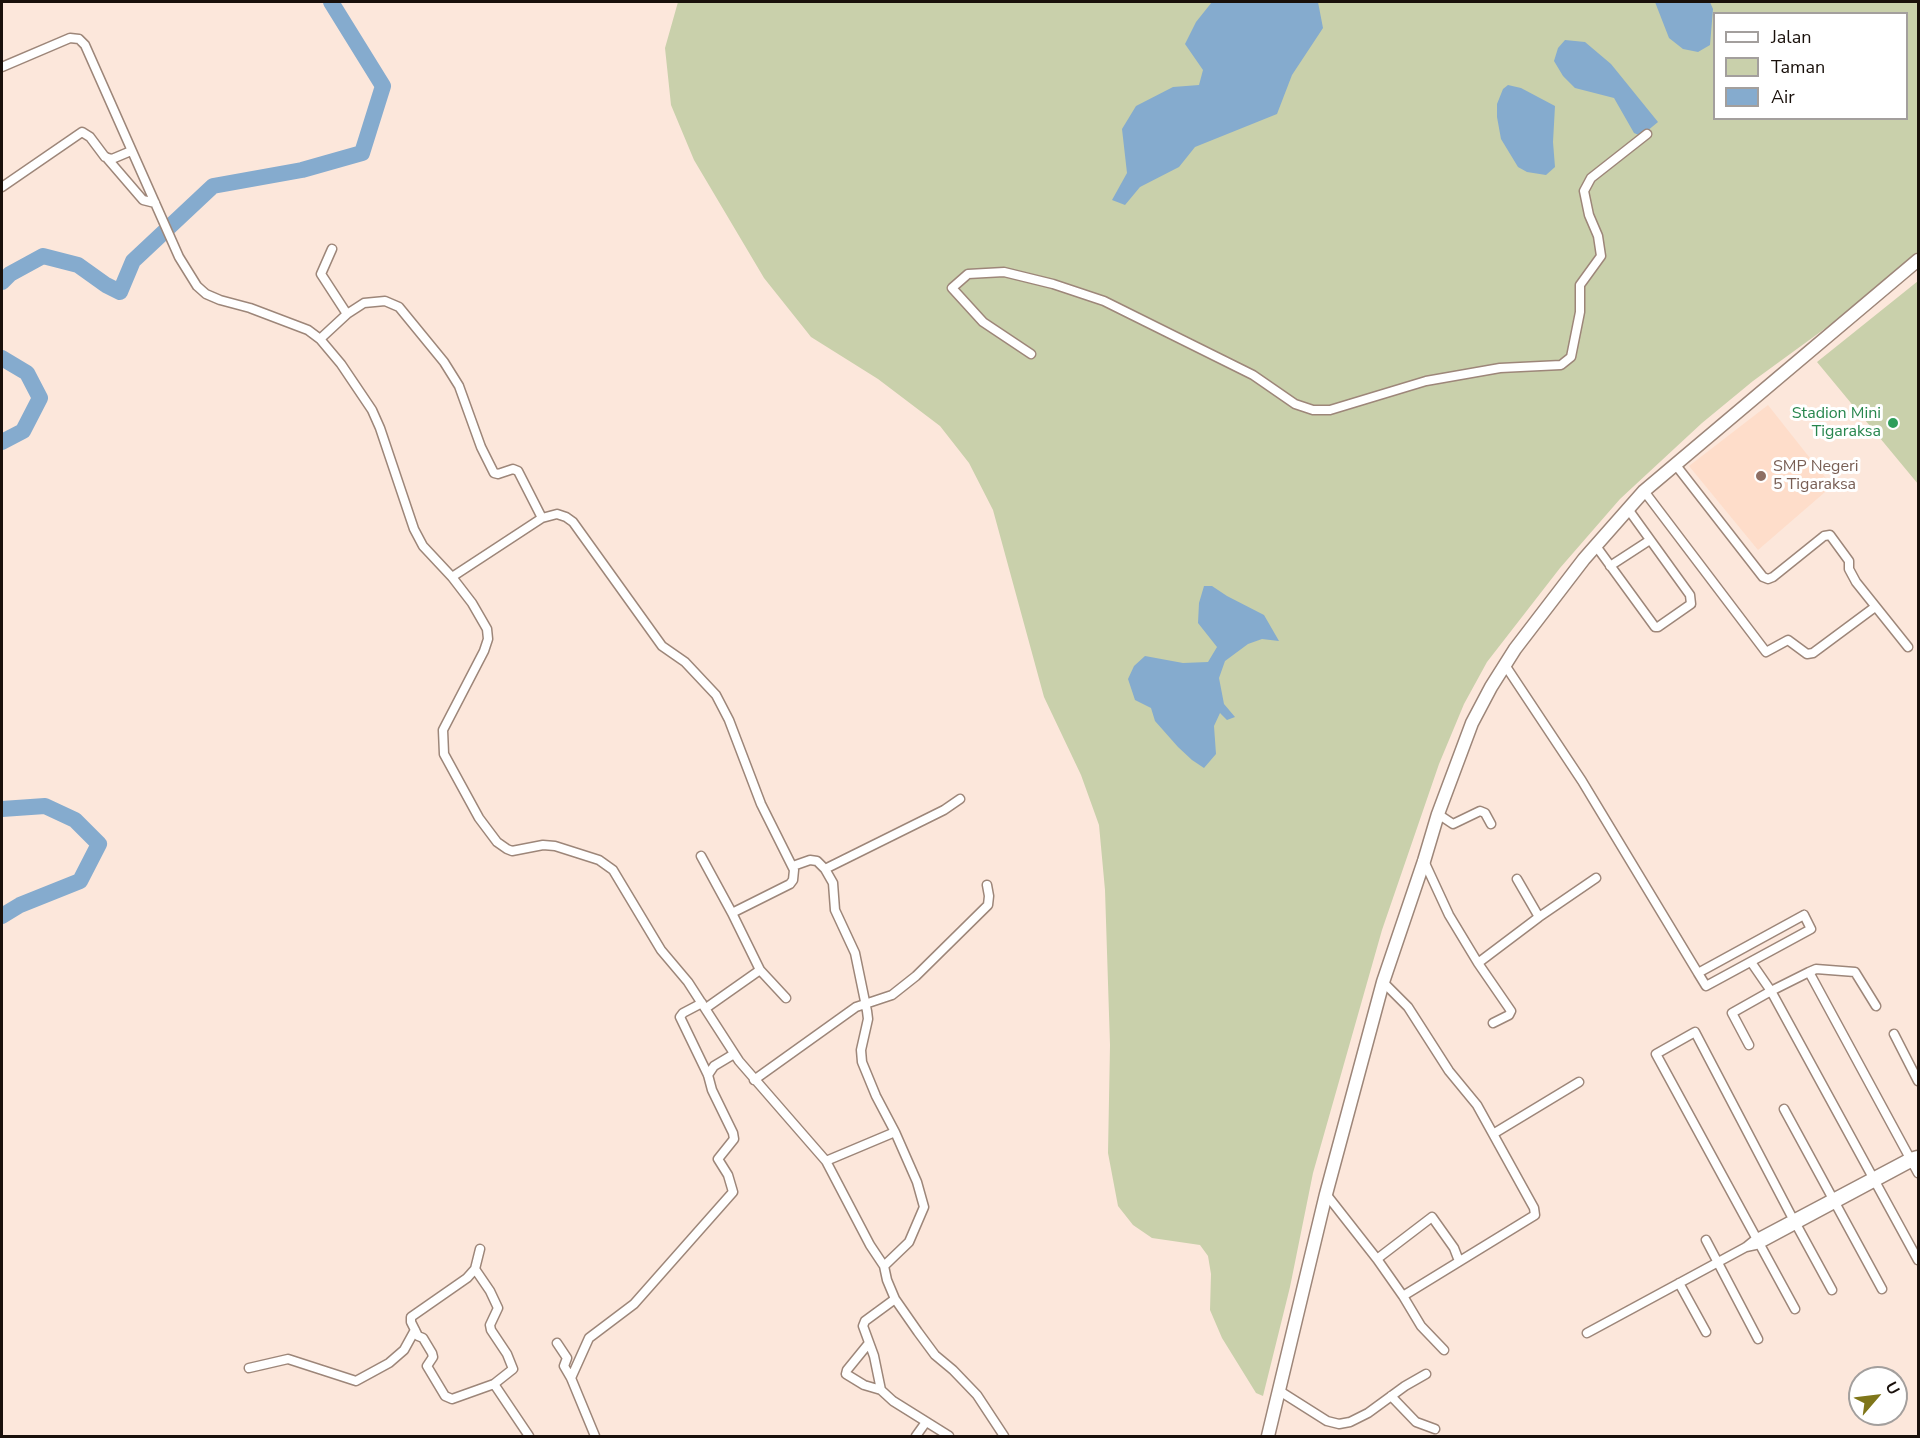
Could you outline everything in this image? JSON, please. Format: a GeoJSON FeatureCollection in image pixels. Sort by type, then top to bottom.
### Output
{"type":"FeatureCollection","features":[{"type":"Feature","properties":{"kind":"street"},"geometry":{"type":"LineString","coordinates":[[2,67],[70,38],[79,39],[85,45],[160,215],[187,273],[196,286],[206,294],[308,330],[320,339],[358,389],[381,428],[414,529],[423,546],[452,577],[483,620],[488,639],[484,651],[443,730],[444,754],[479,818],[497,842],[512,851],[549,845],[606,863],[613,870],[661,950],[704,1006],[734,1054],[826,1161],[870,1245],[884,1266],[895,1299],[935,1355],[977,1395],[1004,1437]]}},
{"type":"Feature","properties":{"kind":"street"},"geometry":{"type":"LineString","coordinates":[[2,187],[82,132],[87,134],[143,200],[155,203]]}},
{"type":"Feature","properties":{"kind":"street"},"geometry":{"type":"LineString","coordinates":[[1031,354],[983,322],[952,288],[968,274],[1004,272],[1053,284],[1104,301],[1253,375],[1295,404],[1312,410],[1330,410],[1426,381],[1500,368],[1561,365],[1570,357],[1580,312],[1580,285],[1601,256],[1598,236],[1587,207],[1584,191],[1591,178],[1647,134]]}},
{"type":"Feature","properties":{"kind":"street"},"geometry":{"type":"LineString","coordinates":[[105,157],[112,159],[131,152]]}},
{"type":"Feature","properties":{"kind":"street"},"geometry":{"type":"LineString","coordinates":[[332,249],[321,274],[347,314]]}},
{"type":"Feature","properties":{"kind":"street"},"geometry":{"type":"LineString","coordinates":[[1268,1437],[1326,1194],[1383,982],[1438,814],[1472,723],[1491,687],[1505,664],[1584,559],[1644,491],[1918,260]]}},
{"type":"Feature","properties":{"kind":"street"},"geometry":{"type":"LineString","coordinates":[[320,339],[347,314],[364,303],[386,301],[399,307],[444,362],[459,386],[483,454],[494,473],[518,471],[542,518]]}},
{"type":"Feature","properties":{"kind":"street"},"geometry":{"type":"LineString","coordinates":[[1675,464],[1763,577],[1768,579],[1773,577],[1824,536],[1830,535],[1848,559],[1851,573],[1908,647]]}},
{"type":"Feature","properties":{"kind":"street"},"geometry":{"type":"LineString","coordinates":[[1644,491],[1766,652],[1788,640],[1807,654],[1813,653],[1875,607]]}},
{"type":"Feature","properties":{"kind":"street"},"geometry":{"type":"LineString","coordinates":[[1596,546],[1652,624],[1658,627],[1691,604],[1692,599],[1628,509]]}},
{"type":"Feature","properties":{"kind":"street"},"geometry":{"type":"LineString","coordinates":[[452,577],[542,518],[557,514],[573,522],[662,646],[685,662],[716,695],[729,720],[761,804],[793,866],[795,874],[790,884],[732,913]]}},
{"type":"Feature","properties":{"kind":"street"},"geometry":{"type":"LineString","coordinates":[[1611,566],[1650,540]]}},
{"type":"Feature","properties":{"kind":"street"},"geometry":{"type":"LineString","coordinates":[[1505,664],[1582,781],[1698,973],[1706,986],[1811,929],[1804,915],[1698,973]]}},
{"type":"Feature","properties":{"kind":"street"},"geometry":{"type":"LineString","coordinates":[[825,869],[944,810],[960,799]]}},
{"type":"Feature","properties":{"kind":"street"},"geometry":{"type":"LineString","coordinates":[[1438,814],[1453,824],[1480,810],[1485,813],[1491,824]]}},
{"type":"Feature","properties":{"kind":"street"},"geometry":{"type":"LineString","coordinates":[[701,856],[760,970],[786,998]]}},
{"type":"Feature","properties":{"kind":"street"},"geometry":{"type":"LineString","coordinates":[[793,866],[810,860],[817,861],[833,883],[837,916],[855,953],[866,1004],[868,1019],[861,1050],[862,1062],[917,1182],[924,1207],[909,1242],[884,1266]]}},
{"type":"Feature","properties":{"kind":"street"},"geometry":{"type":"LineString","coordinates":[[1424,861],[1449,915],[1511,1011],[1509,1015],[1493,1023]]}},
{"type":"Feature","properties":{"kind":"street"},"geometry":{"type":"LineString","coordinates":[[1478,963],[1596,878]]}},
{"type":"Feature","properties":{"kind":"street"},"geometry":{"type":"LineString","coordinates":[[1517,879],[1539,917]]}},
{"type":"Feature","properties":{"kind":"street"},"geometry":{"type":"LineString","coordinates":[[754,1080],[855,1008],[892,995],[916,976],[985,909],[989,901],[987,885]]}},
{"type":"Feature","properties":{"kind":"street"},"geometry":{"type":"LineString","coordinates":[[1751,962],[1772,991],[1918,1260]]}},
{"type":"Feature","properties":{"kind":"street"},"geometry":{"type":"LineString","coordinates":[[1749,1045],[1732,1013],[1816,969],[1855,972],[1876,1006]]}},
{"type":"Feature","properties":{"kind":"street"},"geometry":{"type":"LineString","coordinates":[[571,1378],[589,1338],[634,1304],[733,1192],[728,1175],[718,1159],[734,1139],[733,1133],[680,1017],[683,1013],[704,1006],[760,970]]}},
{"type":"Feature","properties":{"kind":"street"},"geometry":{"type":"LineString","coordinates":[[1809,972],[1915,1157],[1918,1173]]}},
{"type":"Feature","properties":{"kind":"street"},"geometry":{"type":"LineString","coordinates":[[1383,982],[1408,1006],[1449,1071],[1477,1105],[1534,1208],[1535,1215],[1403,1296]]}},
{"type":"Feature","properties":{"kind":"street"},"geometry":{"type":"LineString","coordinates":[[1795,1309],[1656,1054],[1695,1032],[1832,1290]]}},
{"type":"Feature","properties":{"kind":"street"},"geometry":{"type":"LineString","coordinates":[[1894,1034],[1918,1081]]}},
{"type":"Feature","properties":{"kind":"street"},"geometry":{"type":"LineString","coordinates":[[708,1075],[714,1066],[734,1054]]}},
{"type":"Feature","properties":{"kind":"street"},"geometry":{"type":"LineString","coordinates":[[1493,1134],[1579,1082]]}},
{"type":"Feature","properties":{"kind":"street"},"geometry":{"type":"LineString","coordinates":[[1784,1109],[1882,1289]]}},
{"type":"Feature","properties":{"kind":"street"},"geometry":{"type":"LineString","coordinates":[[826,1161],[895,1132]]}},
{"type":"Feature","properties":{"kind":"street"},"geometry":{"type":"LineString","coordinates":[[1587,1333],[1915,1157]]}},
{"type":"Feature","properties":{"kind":"street"},"geometry":{"type":"LineString","coordinates":[[1326,1194],[1377,1258],[1420,1326],[1444,1350]]}},
{"type":"Feature","properties":{"kind":"street"},"geometry":{"type":"LineString","coordinates":[[1377,1258],[1432,1217],[1454,1248],[1459,1261]]}},
{"type":"Feature","properties":{"kind":"street"},"geometry":{"type":"LineString","coordinates":[[1706,1240],[1758,1339]]}},
{"type":"Feature","properties":{"kind":"street"},"geometry":{"type":"LineString","coordinates":[[476,1269],[498,1308],[490,1325],[491,1330],[513,1365],[511,1371],[494,1384],[452,1399],[445,1396],[427,1366],[433,1357],[432,1353],[423,1338],[418,1336],[411,1322],[413,1314],[467,1278],[476,1269],[480,1249]]}},
{"type":"Feature","properties":{"kind":"street"},"geometry":{"type":"LineString","coordinates":[[1679,1283],[1706,1332]]}},
{"type":"Feature","properties":{"kind":"street"},"geometry":{"type":"LineString","coordinates":[[881,1390],[863,1326],[865,1321],[895,1299]]}},
{"type":"Feature","properties":{"kind":"street"},"geometry":{"type":"LineString","coordinates":[[249,1368],[288,1359],[356,1381],[389,1362],[404,1350],[415,1330]]}},
{"type":"Feature","properties":{"kind":"street"},"geometry":{"type":"LineString","coordinates":[[557,1343],[567,1358],[564,1366],[595,1437]]}},
{"type":"Feature","properties":{"kind":"street"},"geometry":{"type":"LineString","coordinates":[[869,1343],[846,1374],[864,1385],[881,1390],[893,1401],[949,1437]]}},
{"type":"Feature","properties":{"kind":"street"},"geometry":{"type":"LineString","coordinates":[[1278,1390],[1327,1421],[1339,1424],[1350,1422],[1368,1413],[1426,1374]]}},
{"type":"Feature","properties":{"kind":"street"},"geometry":{"type":"LineString","coordinates":[[494,1384],[529,1437]]}},
{"type":"Feature","properties":{"kind":"street"},"geometry":{"type":"LineString","coordinates":[[1391,1396],[1416,1422],[1435,1429]]}},
{"type":"Feature","properties":{"kind":"street"},"geometry":{"type":"LineString","coordinates":[[916,1437],[926,1422]]}},
{"type":"Feature","properties":{"kind":"shaded area","name":"SMP Negeri 5 Tigaraksa"},"geometry":{"type":"Polygon","coordinates":[[[1768,405],[1832,486],[1758,550],[1689,466],[1768,405]]]}},
{"type":"Feature","properties":{"kind":"green space"},"geometry":{"type":"Polygon","coordinates":[[[678,2],[1918,2],[1918,254],[1834,322],[1753,381],[1702,423],[1620,499],[1560,568],[1487,662],[1464,704],[1439,764],[1382,930],[1313,1173],[1290,1287],[1263,1396],[1256,1393],[1222,1338],[1210,1310],[1211,1274],[1208,1256],[1200,1245],[1152,1238],[1133,1225],[1118,1206],[1108,1153],[1110,1045],[1105,890],[1099,825],[1081,775],[1044,697],[993,510],[969,463],[940,426],[878,379],[811,337],[764,278],[694,160],[671,105],[665,48],[678,2]]]}},
{"type":"Feature","properties":{"kind":"green space","name":"Stadion Mini Tigaraksa"},"geometry":{"type":"Polygon","coordinates":[[[1918,281],[1918,484],[1817,362],[1918,281]]]}},
{"type":"Feature","properties":{"kind":"water"},"geometry":{"type":"Polygon","coordinates":[[[1212,2],[1318,2],[1323,28],[1292,75],[1277,114],[1195,147],[1179,167],[1140,187],[1125,205],[1112,200],[1127,173],[1122,129],[1136,106],[1173,87],[1199,85],[1203,70],[1185,44],[1196,22],[1212,2]]]}},
{"type":"Feature","properties":{"kind":"water"},"geometry":{"type":"Polygon","coordinates":[[[1655,2],[1710,2],[1713,9],[1710,45],[1698,52],[1683,49],[1669,38],[1655,2]]]}},
{"type":"Feature","properties":{"kind":"water"},"geometry":{"type":"Polygon","coordinates":[[[1565,40],[1585,42],[1611,64],[1658,122],[1641,136],[1634,133],[1614,98],[1575,88],[1563,76],[1554,61],[1558,48],[1565,40]]]}},
{"type":"Feature","properties":{"kind":"water"},"geometry":{"type":"Polygon","coordinates":[[[1508,85],[1521,88],[1555,106],[1553,142],[1555,167],[1546,175],[1527,172],[1518,167],[1501,139],[1497,104],[1503,89],[1508,85]]]}},
{"type":"Feature","properties":{"kind":"water"},"geometry":{"type":"Polygon","coordinates":[[[1204,586],[1212,586],[1264,615],[1279,641],[1262,639],[1248,644],[1225,661],[1219,678],[1224,704],[1235,717],[1227,720],[1220,713],[1214,726],[1216,754],[1204,768],[1178,747],[1155,721],[1151,708],[1135,700],[1128,679],[1134,666],[1145,656],[1183,663],[1208,662],[1217,647],[1198,623],[1199,603],[1204,586]]]}},
{"type":"Feature","properties":{"kind":"waterway"},"geometry":{"type":"LineString","coordinates":[[2,282],[10,274],[43,256],[78,265],[120,292],[133,261],[213,186],[302,170],[362,153],[383,86],[331,2]]}},
{"type":"Feature","properties":{"kind":"waterway"},"geometry":{"type":"LineString","coordinates":[[2,358],[27,373],[40,398],[23,431],[2,442]]}},
{"type":"Feature","properties":{"kind":"waterway"},"geometry":{"type":"LineString","coordinates":[[2,809],[45,806],[75,820],[99,844],[80,881],[20,905],[2,916]]}},
{"type":"Feature","properties":{"kind":"place","name":"Stadion Mini Tigaraksa"},"geometry":{"type":"Point","coordinates":[1893,423]}},
{"type":"Feature","properties":{"kind":"place","name":"SMP Negeri 5 Tigaraksa"},"geometry":{"type":"Point","coordinates":[1761,476]}}]}
